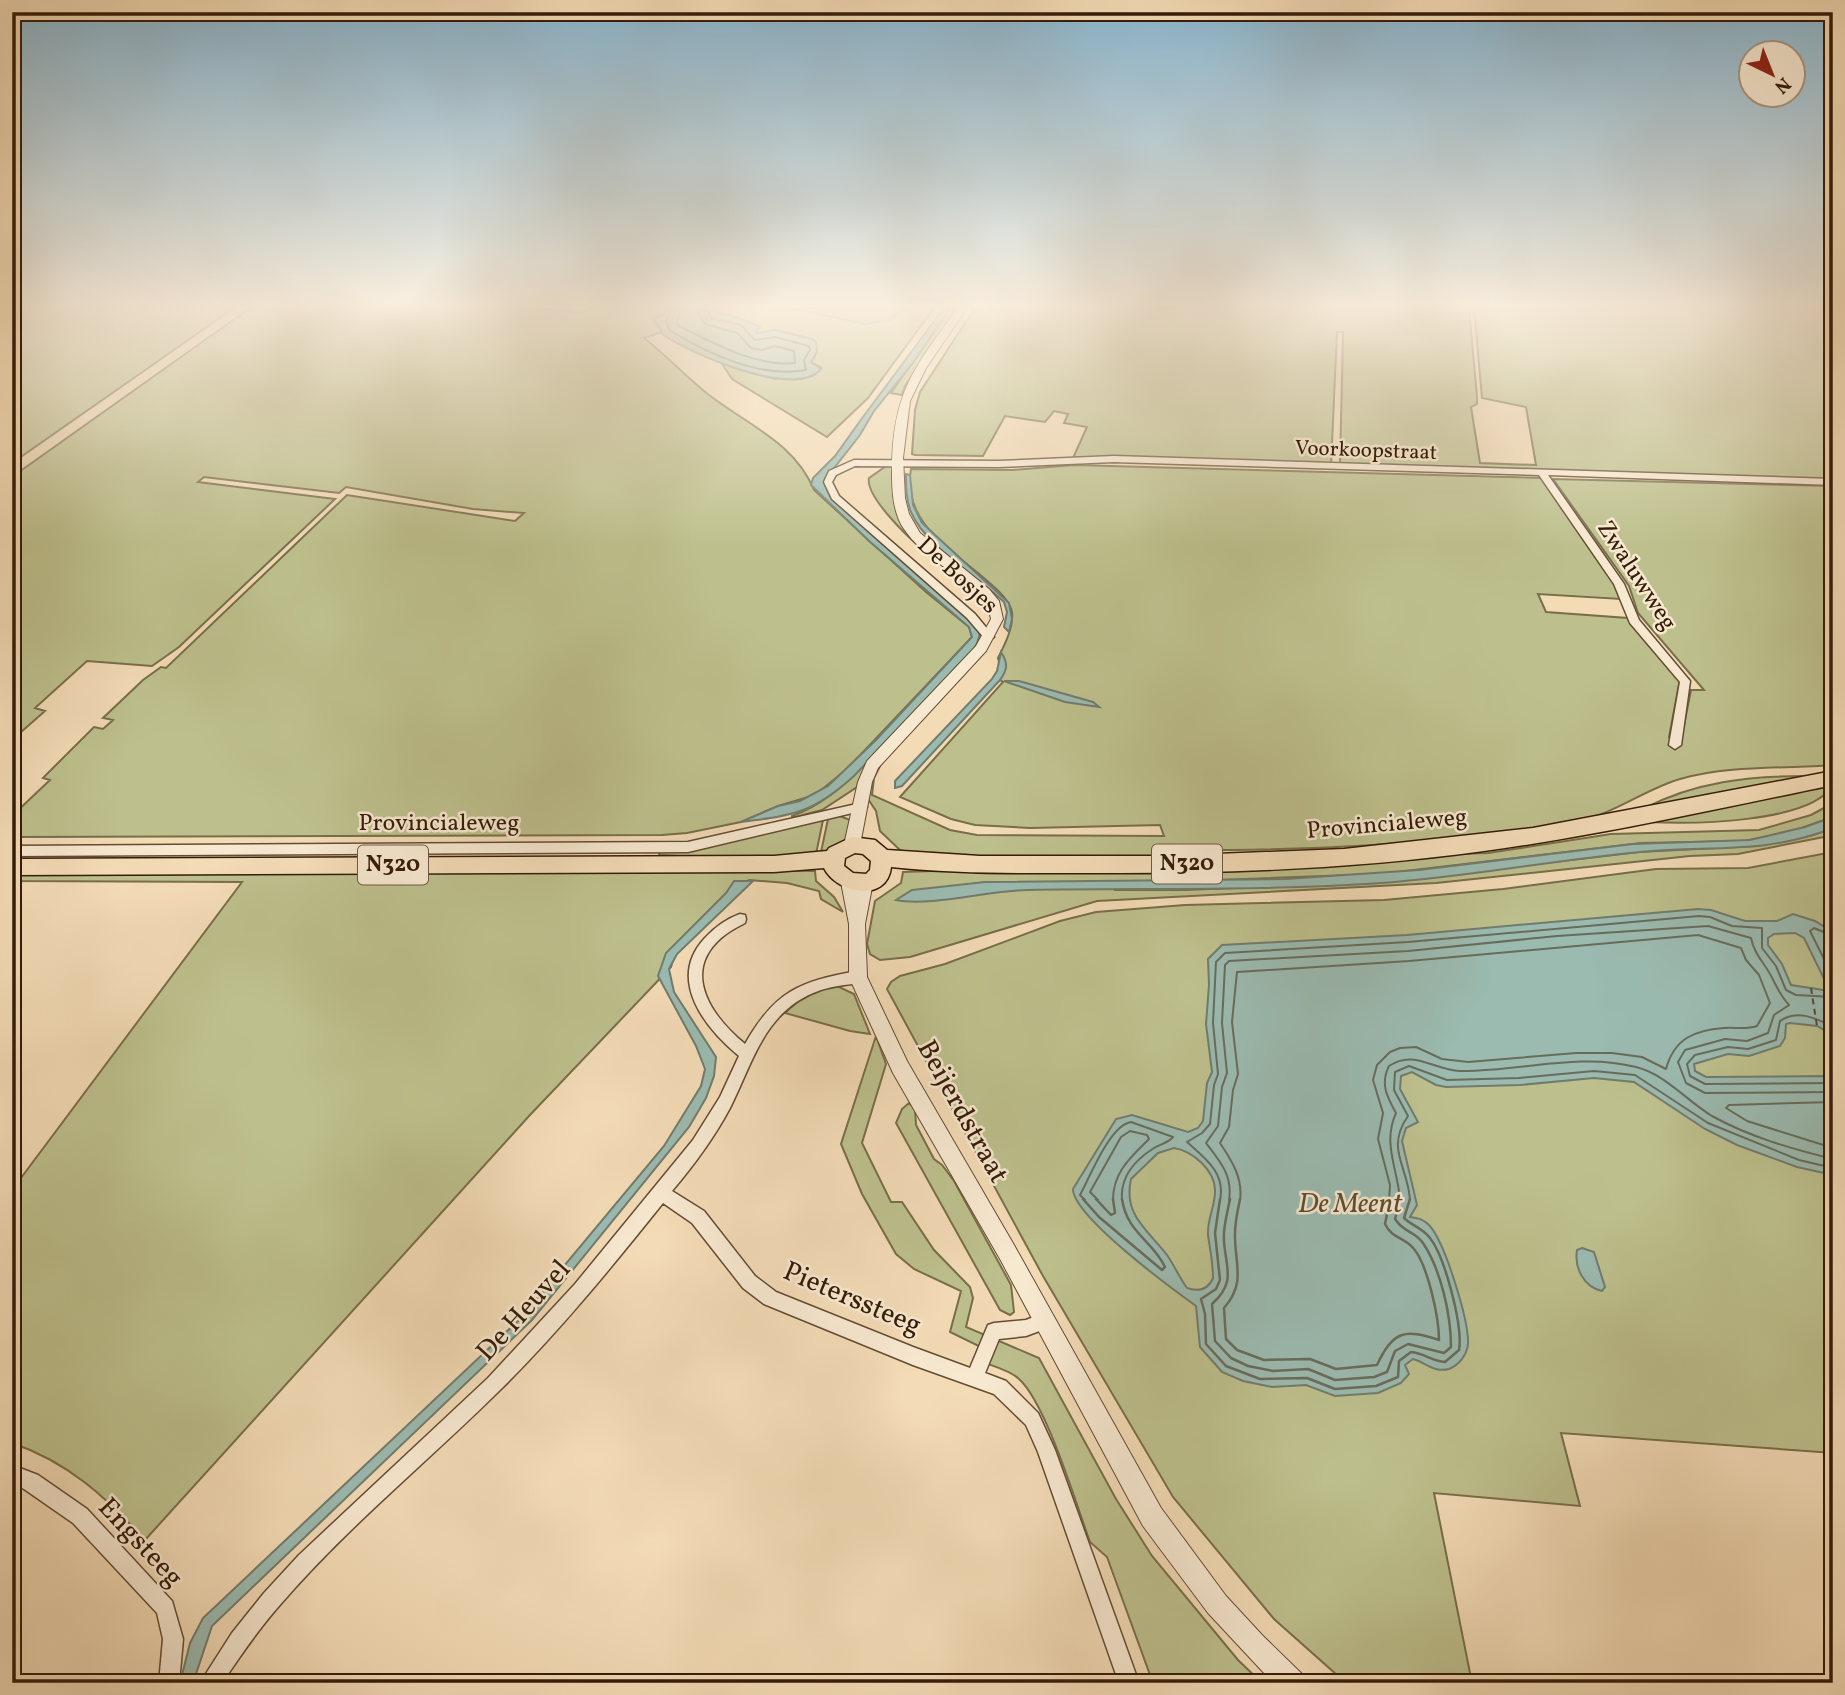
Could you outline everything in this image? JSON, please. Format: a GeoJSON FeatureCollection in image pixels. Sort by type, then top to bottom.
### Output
{"type":"FeatureCollection","features":[{"type":"Feature","properties":{"kind":"highway","name":"Provincialeweg"},"geometry":{"type":"LineString","coordinates":[[12,867],[1171,865],[1287,861],[1432,849],[1612,822],[1833,778]]}},
{"type":"Feature","properties":{"kind":"street"},"geometry":{"type":"LineString","coordinates":[[910,387],[901,418],[897,496],[907,525],[926,545],[977,584],[993,601],[997,619],[989,637]]}},
{"type":"Feature","properties":{"kind":"street","name":"Voorkoopstraat"},"geometry":{"type":"LineString","coordinates":[[898,462],[998,464],[1114,459],[1833,482]]}},
{"type":"Feature","properties":{"kind":"street","name":"De Bosjes"},"geometry":{"type":"LineString","coordinates":[[858,864],[860,807],[865,782],[873,765],[989,637],[971,616],[835,497],[828,487],[829,477],[845,465],[898,462]]}},
{"type":"Feature","properties":{"kind":"street","name":"Zwaluwweg"},"geometry":{"type":"LineString","coordinates":[[1542,473],[1619,584],[1634,621],[1685,681],[1675,745]]}},
{"type":"Feature","properties":{"kind":"street","name":"Provincialeweg"},"geometry":{"type":"LineString","coordinates":[[12,851],[688,847],[739,836],[811,815],[860,807]]}},
{"type":"Feature","properties":{"kind":"street","name":"Beijerdstraat"},"geometry":{"type":"LineString","coordinates":[[858,864],[858,976],[900,1067],[1152,1517],[1176,1553],[1230,1622],[1293,1683]]}},
{"type":"Feature","properties":{"kind":"street"},"geometry":{"type":"LineString","coordinates":[[740,919],[723,927],[701,952],[694,978],[695,989],[722,1034],[746,1053]]}},
{"type":"Feature","properties":{"kind":"street","name":"De Heuvel"},"geometry":{"type":"LineString","coordinates":[[210,1683],[250,1623],[292,1577],[494,1383],[569,1303],[661,1193],[710,1128],[759,1028],[790,997],[816,984],[858,976]]}},
{"type":"Feature","properties":{"kind":"street","name":"Pieterssteeg"},"geometry":{"type":"LineString","coordinates":[[661,1193],[698,1217],[749,1282],[770,1298],[913,1356],[1000,1387],[1031,1419],[1046,1450],[1129,1683]]}},
{"type":"Feature","properties":{"kind":"street"},"geometry":{"type":"LineString","coordinates":[[975,1377],[995,1331],[1026,1328],[1044,1321]]}},
{"type":"Feature","properties":{"kind":"street","name":"Engsteeg"},"geometry":{"type":"LineString","coordinates":[[12,1474],[32,1482],[80,1516],[164,1608],[173,1639],[169,1683]]}},
{"type":"Feature","properties":{"kind":"green space"},"geometry":{"type":"Polygon","coordinates":[[[12,387],[121,387],[12,463],[12,387]]]}},
{"type":"Feature","properties":{"kind":"green space"},"geometry":{"type":"Polygon","coordinates":[[[139,387],[700,387],[783,447],[806,474],[814,490],[926,592],[969,627],[972,637],[847,769],[815,795],[778,806],[741,822],[662,835],[12,837],[12,816],[50,780],[43,778],[94,727],[103,729],[113,720],[103,718],[143,680],[161,667],[166,668],[347,495],[515,521],[524,513],[473,509],[346,487],[339,493],[204,477],[198,482],[335,499],[179,647],[152,666],[87,661],[35,708],[45,711],[12,740],[12,477],[139,387]]]}},
{"type":"Feature","properties":{"kind":"green space"},"geometry":{"type":"Polygon","coordinates":[[[745,387],[876,387],[827,437],[745,387]]]}},
{"type":"Feature","properties":{"kind":"green space"},"geometry":{"type":"Polygon","coordinates":[[[895,387],[905,387],[902,395],[891,393],[895,387]]]}},
{"type":"Feature","properties":{"kind":"green space"},"geometry":{"type":"Polygon","coordinates":[[[923,387],[1335,387],[1331,466],[1073,458],[1087,427],[1064,423],[1068,414],[1054,411],[1045,422],[1005,416],[983,456],[915,455],[912,454],[915,410],[923,387]]]}},
{"type":"Feature","properties":{"kind":"green space"},"geometry":{"type":"Polygon","coordinates":[[[1342,387],[1476,387],[1477,404],[1471,407],[1480,463],[1536,465],[1526,407],[1482,398],[1481,387],[1833,387],[1833,480],[1340,466],[1342,387]]]}},
{"type":"Feature","properties":{"kind":"green space"},"geometry":{"type":"Polygon","coordinates":[[[889,464],[896,466],[894,483],[921,548],[906,535],[873,495],[869,478],[889,464]]]}},
{"type":"Feature","properties":{"kind":"green space"},"geometry":{"type":"Polygon","coordinates":[[[1074,465],[1544,478],[1613,578],[1621,599],[1538,594],[1546,612],[1628,618],[1680,679],[1669,737],[1681,741],[1691,690],[1704,690],[1638,613],[1629,586],[1553,479],[1833,486],[1833,765],[1718,771],[1680,779],[1591,818],[1421,841],[1316,848],[1159,850],[1162,859],[1024,859],[902,852],[880,831],[876,811],[868,799],[873,773],[881,764],[874,778],[872,795],[950,830],[977,835],[1164,836],[1160,825],[1030,828],[975,825],[951,819],[900,797],[1003,682],[994,676],[1001,668],[998,658],[1012,624],[1011,608],[1002,595],[949,550],[923,522],[910,489],[911,469],[1012,470],[1074,465]]]}},
{"type":"Feature","properties":{"kind":"green space"},"geometry":{"type":"Polygon","coordinates":[[[872,758],[857,787],[822,810],[792,818],[825,799],[872,758]]]}},
{"type":"Feature","properties":{"kind":"green space"},"geometry":{"type":"Polygon","coordinates":[[[1805,776],[1645,808],[1683,792],[1723,782],[1805,776]]]}},
{"type":"Feature","properties":{"kind":"green space"},"geometry":{"type":"Polygon","coordinates":[[[1833,785],[1820,798],[1800,808],[1775,814],[1691,823],[1648,822],[1833,785]]]}},
{"type":"Feature","properties":{"kind":"green space"},"geometry":{"type":"Polygon","coordinates":[[[1833,803],[1833,817],[1793,831],[1744,841],[1641,843],[1380,874],[1166,882],[1114,890],[1375,883],[1639,852],[1757,846],[1813,835],[1833,827],[1833,834],[1829,836],[1738,854],[1690,856],[1436,883],[1097,901],[910,957],[880,960],[870,954],[867,944],[875,901],[901,883],[903,872],[1488,853],[1611,834],[1759,830],[1811,815],[1833,803]]]}},
{"type":"Feature","properties":{"kind":"green space"},"geometry":{"type":"Polygon","coordinates":[[[837,815],[850,820],[848,840],[832,852],[821,852],[828,819],[837,815]]]}},
{"type":"Feature","properties":{"kind":"green space"},"geometry":{"type":"Polygon","coordinates":[[[823,820],[816,854],[743,859],[659,855],[660,852],[823,820]]]}},
{"type":"Feature","properties":{"kind":"green space","name":"De Meent"},"geometry":{"type":"Polygon","coordinates":[[[1833,852],[1833,1453],[1561,1433],[1580,1506],[1434,1493],[1472,1683],[1346,1683],[1274,1619],[1173,1497],[1043,1276],[887,989],[891,982],[900,976],[945,964],[1060,921],[1096,912],[1185,905],[1384,900],[1503,889],[1656,869],[1748,868],[1833,852]]]}},
{"type":"Feature","properties":{"kind":"green space"},"geometry":{"type":"Polygon","coordinates":[[[12,871],[815,871],[816,881],[834,897],[843,912],[821,899],[819,891],[787,883],[749,880],[676,949],[671,967],[529,1116],[145,1540],[116,1509],[85,1482],[51,1460],[12,1443],[12,1190],[242,882],[12,881],[12,871]]]}},
{"type":"Feature","properties":{"kind":"green space"},"geometry":{"type":"Polygon","coordinates":[[[826,986],[837,986],[854,994],[870,1034],[785,1013],[801,998],[826,986]]]}},
{"type":"Feature","properties":{"kind":"green space"},"geometry":{"type":"Polygon","coordinates":[[[876,1036],[886,1064],[862,1143],[891,1202],[902,1202],[934,1250],[970,1287],[973,1298],[966,1327],[1039,1358],[1116,1499],[1152,1556],[1238,1660],[1262,1683],[1153,1683],[1107,1557],[1090,1542],[1069,1480],[1040,1409],[1019,1379],[985,1363],[989,1351],[950,1332],[961,1291],[914,1269],[896,1254],[862,1194],[841,1144],[876,1036]]]}},
{"type":"Feature","properties":{"kind":"green space"},"geometry":{"type":"Polygon","coordinates":[[[909,1103],[915,1108],[916,1125],[934,1159],[954,1181],[1011,1285],[1014,1312],[1010,1315],[1000,1310],[896,1123],[902,1109],[909,1103]]]}},
{"type":"Feature","properties":{"kind":"water"},"geometry":{"type":"Polygon","coordinates":[[[885,387],[893,387],[828,476],[826,486],[831,494],[976,625],[978,641],[975,648],[854,776],[827,798],[790,814],[741,822],[778,806],[800,801],[828,786],[876,740],[972,637],[969,627],[869,541],[811,485],[813,478],[835,456],[885,387]]]}},
{"type":"Feature","properties":{"kind":"water"},"geometry":{"type":"Polygon","coordinates":[[[906,474],[910,475],[913,505],[922,523],[1009,603],[1012,619],[1009,632],[1004,627],[1007,612],[1004,602],[939,549],[918,525],[908,503],[906,474]]]}},
{"type":"Feature","properties":{"kind":"water"},"geometry":{"type":"Polygon","coordinates":[[[1001,652],[1006,666],[1000,680],[902,786],[895,788],[895,781],[992,679],[997,671],[1001,652]]]}},
{"type":"Feature","properties":{"kind":"water"},"geometry":{"type":"Polygon","coordinates":[[[1004,681],[1019,681],[1093,702],[1099,707],[1065,702],[1004,681]]]}},
{"type":"Feature","properties":{"kind":"water"},"geometry":{"type":"Polygon","coordinates":[[[1833,814],[1833,828],[1760,846],[1640,852],[1415,880],[1294,887],[1028,890],[943,900],[896,900],[912,890],[985,882],[1285,879],[1419,870],[1633,844],[1750,840],[1805,827],[1833,814]]]}},
{"type":"Feature","properties":{"kind":"water"},"geometry":{"type":"Polygon","coordinates":[[[734,881],[753,881],[677,954],[669,969],[674,992],[716,1057],[714,1076],[706,1098],[689,1127],[532,1320],[212,1626],[193,1683],[180,1683],[190,1643],[203,1618],[519,1320],[664,1146],[701,1086],[705,1069],[696,1046],[658,976],[666,953],[726,893],[734,881]]]}},
{"type":"Feature","properties":{"kind":"water","name":"De Meent"},"geometry":{"type":"Polygon","coordinates":[[[1698,909],[1711,910],[1745,921],[1777,921],[1793,914],[1815,921],[1833,932],[1833,1035],[1817,1026],[1790,1023],[1786,1024],[1785,1038],[1780,1046],[1749,1056],[1728,1054],[1694,1064],[1695,1071],[1706,1077],[1833,1076],[1833,1175],[1797,1167],[1737,1145],[1705,1129],[1634,1082],[1594,1078],[1520,1085],[1446,1087],[1436,1085],[1412,1072],[1401,1076],[1400,1089],[1418,1122],[1406,1128],[1402,1141],[1417,1205],[1410,1217],[1425,1221],[1429,1225],[1449,1264],[1467,1333],[1468,1344],[1464,1356],[1456,1365],[1444,1370],[1413,1359],[1405,1365],[1409,1374],[1401,1383],[1378,1393],[1335,1396],[1306,1385],[1272,1387],[1243,1381],[1222,1372],[1200,1347],[1196,1306],[1105,1233],[1077,1201],[1073,1189],[1116,1119],[1132,1115],[1188,1132],[1198,1128],[1203,1121],[1207,1083],[1212,1072],[1206,1024],[1208,959],[1222,945],[1407,935],[1698,909]],[[1795,933],[1774,934],[1768,938],[1768,945],[1782,964],[1791,985],[1830,991],[1804,938],[1795,933]],[[1174,1148],[1158,1153],[1131,1179],[1130,1202],[1138,1221],[1167,1255],[1187,1288],[1199,1290],[1209,1285],[1213,1278],[1208,1229],[1215,1197],[1214,1184],[1202,1163],[1189,1153],[1174,1148]]]}},
{"type":"Feature","properties":{"kind":"water"},"geometry":{"type":"Polygon","coordinates":[[[1582,1248],[1594,1252],[1605,1287],[1602,1291],[1585,1281],[1579,1270],[1576,1257],[1577,1250],[1582,1248]]]}},
{"type":"Feature","properties":{"kind":"ferry route"},"geometry":{"type":"LineString","coordinates":[[1811,988],[1817,1026]]}}]}
